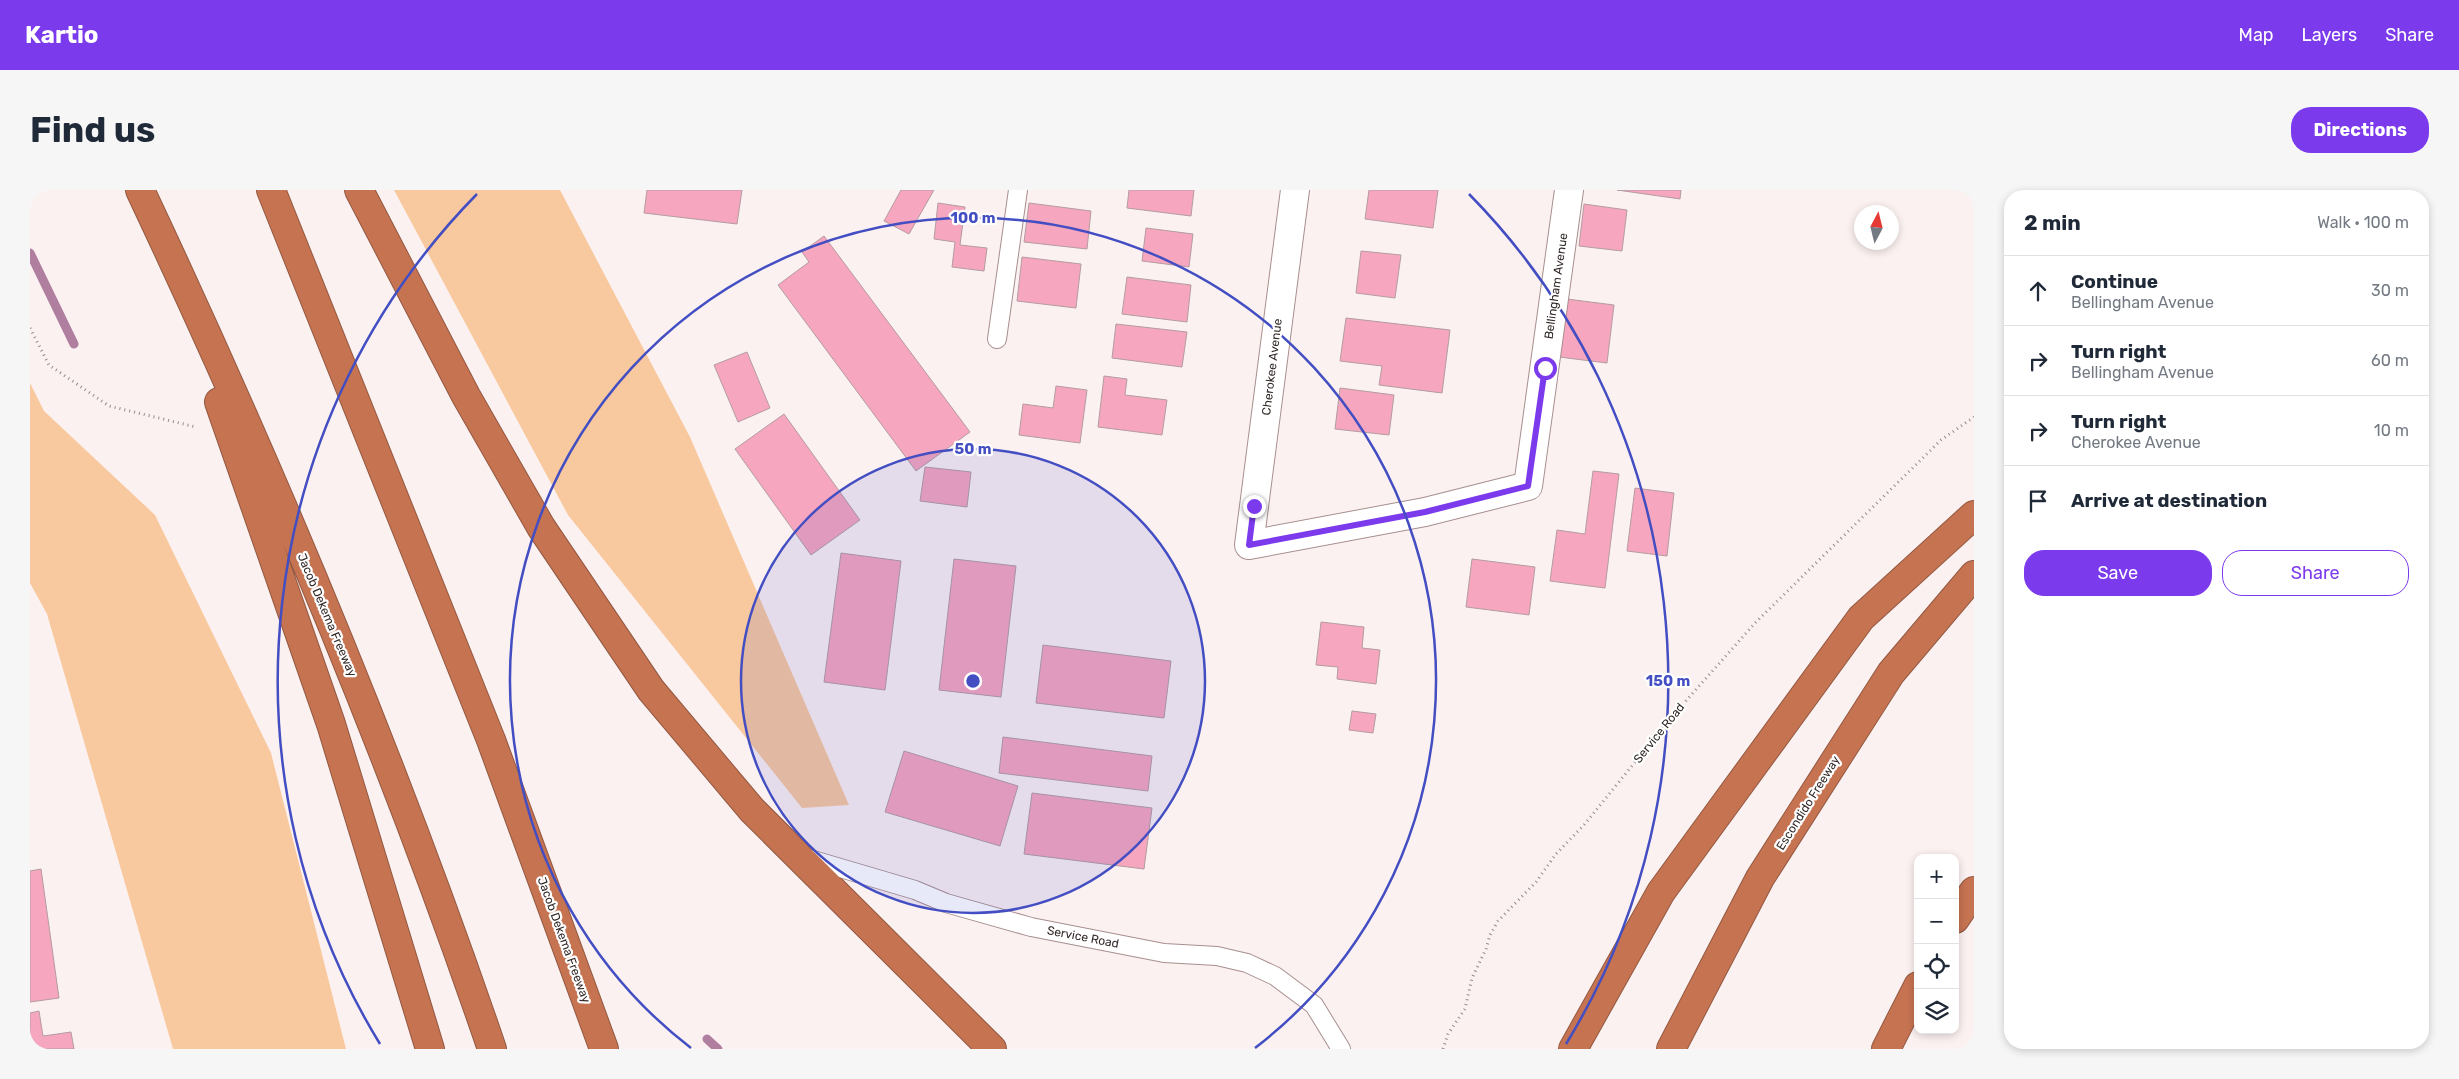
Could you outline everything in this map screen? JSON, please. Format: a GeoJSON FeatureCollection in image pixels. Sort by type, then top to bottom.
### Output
{"type":"FeatureCollection","features":[{"type":"Feature","properties":{"kind":"highway","name":"Jacob Dekema Freeway"},"geometry":{"type":"LineString","coordinates":[[140,190],[269,475],[359,692],[460,956],[492,1049]]}},
{"type":"Feature","properties":{"kind":"highway","name":"Jacob Dekema Freeway"},"geometry":{"type":"LineString","coordinates":[[271,190],[491,740],[604,1049]]}},
{"type":"Feature","properties":{"kind":"highway"},"geometry":{"type":"LineString","coordinates":[[360,190],[466,396],[541,527],[651,690],[752,810],[992,1049]]}},
{"type":"Feature","properties":{"kind":"highway"},"geometry":{"type":"LineString","coordinates":[[157,226],[331,724],[430,1049]]}},
{"type":"Feature","properties":{"kind":"highway"},"geometry":{"type":"LineString","coordinates":[[1573,1049],[1661,892],[1861,618],[1974,516]]}},
{"type":"Feature","properties":{"kind":"highway","name":"Escondido Freeway"},"geometry":{"type":"LineString","coordinates":[[1671,1049],[1760,878],[1880,690],[1891,673],[1974,575]]}},
{"type":"Feature","properties":{"kind":"highway"},"geometry":{"type":"LineString","coordinates":[[1959,913],[1974,891]]}},
{"type":"Feature","properties":{"kind":"highway"},"geometry":{"type":"LineString","coordinates":[[1886,1049],[1916,989]]}},
{"type":"Feature","properties":{"kind":"street","name":"Cherokee Avenue"},"geometry":{"type":"LineString","coordinates":[[1249,545],[1295,190]]}},
{"type":"Feature","properties":{"kind":"street","name":"Bellingham Avenue"},"geometry":{"type":"LineString","coordinates":[[1249,545],[1425,512],[1528,486],[1569,190]]}},
{"type":"Feature","properties":{"kind":"lane"},"geometry":{"type":"LineString","coordinates":[[997,339],[1018,190]]}},
{"type":"Feature","properties":{"kind":"lane","name":"Service Road"},"geometry":{"type":"LineString","coordinates":[[798,856],[915,890],[946,903],[1031,927],[1164,953],[1217,956],[1247,963],[1275,976],[1314,1005],[1341,1049]]}},
{"type":"Feature","properties":{"kind":"path"},"geometry":{"type":"LineString","coordinates":[[30,328],[49,365],[109,406],[230,435]]}},
{"type":"Feature","properties":{"kind":"path","name":"Service Road"},"geometry":{"type":"LineString","coordinates":[[1443,1049],[1448,1034],[1465,1009],[1472,978],[1498,922],[1536,882],[1556,854],[1584,825],[1676,712],[1756,623],[1941,440],[1974,417]]}},
{"type":"Feature","properties":{"kind":"shaded area"},"geometry":{"type":"Polygon","coordinates":[[[394,190],[560,190],[690,437],[849,805],[802,808],[568,515],[394,190]]]}},
{"type":"Feature","properties":{"kind":"shaded area"},"geometry":{"type":"Polygon","coordinates":[[[30,383],[44,411],[155,515],[271,753],[346,1049],[173,1049],[47,614],[30,583],[30,383]]]}},
{"type":"Feature","properties":{"kind":"building"},"geometry":{"type":"Polygon","coordinates":[[[647,190],[742,190],[737,224],[644,213],[647,190]]]}},
{"type":"Feature","properties":{"kind":"building"},"geometry":{"type":"Polygon","coordinates":[[[901,190],[934,190],[909,234],[884,221],[901,190]]]}},
{"type":"Feature","properties":{"kind":"building"},"geometry":{"type":"Polygon","coordinates":[[[1129,190],[1194,190],[1191,216],[1127,208],[1129,190]]]}},
{"type":"Feature","properties":{"kind":"building"},"geometry":{"type":"Polygon","coordinates":[[[1369,190],[1438,190],[1433,228],[1365,219],[1369,190]]]}},
{"type":"Feature","properties":{"kind":"building"},"geometry":{"type":"Polygon","coordinates":[[[1617,190],[1681,190],[1680,199],[1617,190]]]}},
{"type":"Feature","properties":{"kind":"building"},"geometry":{"type":"Polygon","coordinates":[[[938,203],[965,207],[960,245],[987,248],[984,271],[952,267],[955,242],[934,239],[938,203]]]}},
{"type":"Feature","properties":{"kind":"building"},"geometry":{"type":"Polygon","coordinates":[[[1029,203],[1091,211],[1087,249],[1024,242],[1029,203]]]}},
{"type":"Feature","properties":{"kind":"building"},"geometry":{"type":"Polygon","coordinates":[[[1584,204],[1627,210],[1622,251],[1579,246],[1584,204]]]}},
{"type":"Feature","properties":{"kind":"building"},"geometry":{"type":"Polygon","coordinates":[[[1146,228],[1193,234],[1189,267],[1142,261],[1146,228]]]}},
{"type":"Feature","properties":{"kind":"building"},"geometry":{"type":"Polygon","coordinates":[[[824,236],[970,432],[916,471],[778,285],[809,262],[802,252],[824,236]]]}},
{"type":"Feature","properties":{"kind":"building"},"geometry":{"type":"Polygon","coordinates":[[[1361,251],[1401,255],[1395,298],[1356,293],[1361,251]]]}},
{"type":"Feature","properties":{"kind":"building"},"geometry":{"type":"Polygon","coordinates":[[[1022,257],[1081,264],[1076,308],[1017,301],[1022,257]]]}},
{"type":"Feature","properties":{"kind":"building"},"geometry":{"type":"Polygon","coordinates":[[[1127,277],[1191,285],[1187,322],[1122,314],[1127,277]]]}},
{"type":"Feature","properties":{"kind":"building"},"geometry":{"type":"Polygon","coordinates":[[[1559,298],[1614,305],[1607,363],[1551,356],[1559,298]]]}},
{"type":"Feature","properties":{"kind":"building"},"geometry":{"type":"Polygon","coordinates":[[[1346,318],[1450,330],[1442,393],[1379,385],[1382,366],[1340,361],[1346,318]]]}},
{"type":"Feature","properties":{"kind":"building"},"geometry":{"type":"Polygon","coordinates":[[[1116,324],[1187,332],[1182,367],[1112,358],[1116,324]]]}},
{"type":"Feature","properties":{"kind":"building"},"geometry":{"type":"Polygon","coordinates":[[[747,352],[770,408],[738,422],[714,365],[747,352]]]}},
{"type":"Feature","properties":{"kind":"building"},"geometry":{"type":"Polygon","coordinates":[[[1104,376],[1127,379],[1125,395],[1167,400],[1162,435],[1098,427],[1104,376]]]}},
{"type":"Feature","properties":{"kind":"building"},"geometry":{"type":"Polygon","coordinates":[[[1056,386],[1087,390],[1080,443],[1019,435],[1023,404],[1053,408],[1056,386]]]}},
{"type":"Feature","properties":{"kind":"building"},"geometry":{"type":"Polygon","coordinates":[[[1340,388],[1394,395],[1389,435],[1335,429],[1340,388]]]}},
{"type":"Feature","properties":{"kind":"building"},"geometry":{"type":"Polygon","coordinates":[[[784,414],[860,520],[811,555],[735,449],[784,414]]]}},
{"type":"Feature","properties":{"kind":"building"},"geometry":{"type":"Polygon","coordinates":[[[925,467],[971,472],[967,507],[920,501],[925,467]]]}},
{"type":"Feature","properties":{"kind":"building"},"geometry":{"type":"Polygon","coordinates":[[[1593,471],[1619,474],[1605,588],[1550,581],[1557,530],[1585,534],[1593,471]]]}},
{"type":"Feature","properties":{"kind":"building"},"geometry":{"type":"Polygon","coordinates":[[[1635,488],[1674,493],[1667,556],[1627,551],[1635,488]]]}},
{"type":"Feature","properties":{"kind":"building"},"geometry":{"type":"Polygon","coordinates":[[[841,553],[901,561],[885,690],[824,682],[841,553]]]}},
{"type":"Feature","properties":{"kind":"building"},"geometry":{"type":"Polygon","coordinates":[[[954,559],[1016,566],[1001,697],[939,690],[954,559]]]}},
{"type":"Feature","properties":{"kind":"building"},"geometry":{"type":"Polygon","coordinates":[[[1472,559],[1535,567],[1529,615],[1466,607],[1472,559]]]}},
{"type":"Feature","properties":{"kind":"building"},"geometry":{"type":"Polygon","coordinates":[[[1321,622],[1364,627],[1362,648],[1380,650],[1376,684],[1337,679],[1338,667],[1316,665],[1321,622]]]}},
{"type":"Feature","properties":{"kind":"building"},"geometry":{"type":"Polygon","coordinates":[[[1043,645],[1171,661],[1164,718],[1036,703],[1043,645]]]}},
{"type":"Feature","properties":{"kind":"building"},"geometry":{"type":"Polygon","coordinates":[[[1352,711],[1376,714],[1373,733],[1349,730],[1352,711]]]}},
{"type":"Feature","properties":{"kind":"building"},"geometry":{"type":"Polygon","coordinates":[[[1003,737],[1152,756],[1148,791],[999,773],[1003,737]]]}},
{"type":"Feature","properties":{"kind":"building"},"geometry":{"type":"Polygon","coordinates":[[[904,751],[1018,786],[1000,846],[885,812],[904,751]]]}},
{"type":"Feature","properties":{"kind":"building"},"geometry":{"type":"Polygon","coordinates":[[[1032,793],[1152,808],[1144,869],[1024,854],[1032,793]]]}},
{"type":"Feature","properties":{"kind":"building"},"geometry":{"type":"Polygon","coordinates":[[[41,869],[59,998],[30,1002],[30,871],[41,869]]]}},
{"type":"Feature","properties":{"kind":"building"},"geometry":{"type":"Polygon","coordinates":[[[39,1011],[43,1036],[71,1032],[74,1049],[30,1049],[30,1013],[39,1011]]]}},
{"type":"Feature","properties":{"kind":"waterway"},"geometry":{"type":"LineString","coordinates":[[30,253],[74,344]]}},
{"type":"Feature","properties":{"kind":"waterway"},"geometry":{"type":"LineString","coordinates":[[707,1039],[718,1049]]}},
{"type":"Feature","properties":{"kind":"route"},"geometry":{"type":"LineString","coordinates":[[1254,506],[1249,545],[1425,512],[1528,486],[1545,368]]}}]}
